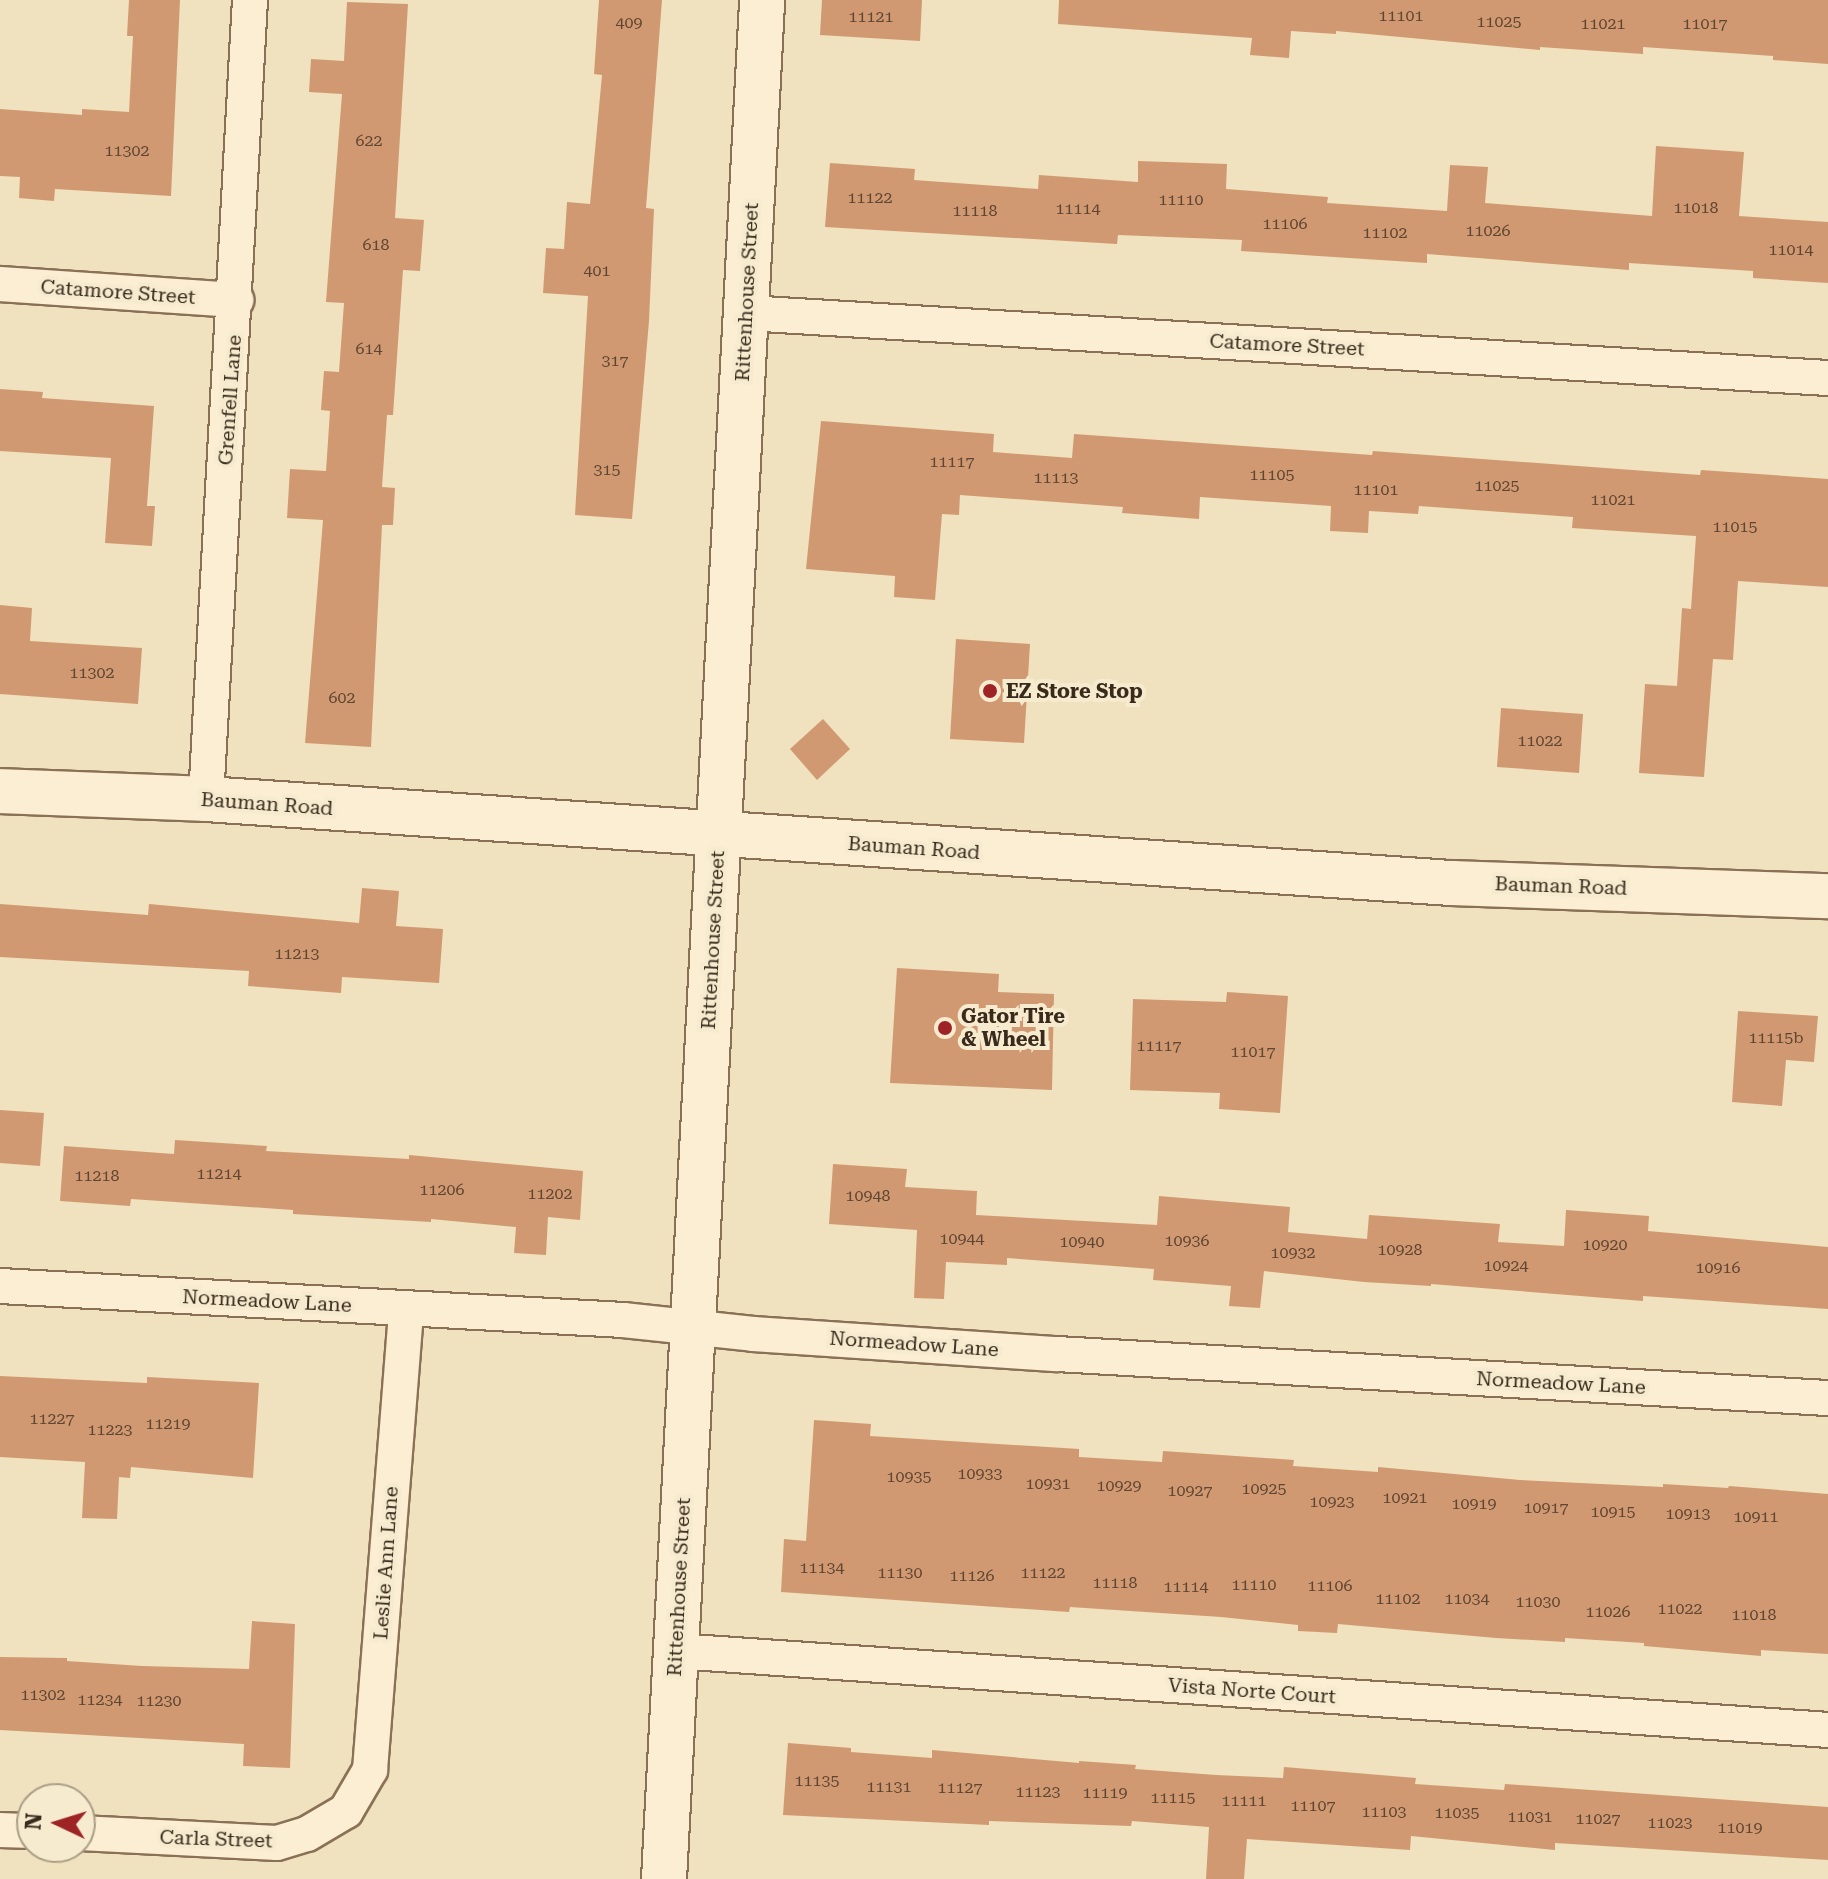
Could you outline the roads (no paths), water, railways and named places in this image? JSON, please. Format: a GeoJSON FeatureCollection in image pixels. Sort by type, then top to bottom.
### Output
{"type":"FeatureCollection","features":[{"type":"Feature","properties":{"kind":"street","name":"Grenfell Lane"},"geometry":{"type":"LineString","coordinates":[[206,799],[236,300],[250,0]]}},
{"type":"Feature","properties":{"kind":"street","name":"Rittenhouse Street"},"geometry":{"type":"LineString","coordinates":[[664,1879],[762,0]]}},
{"type":"Feature","properties":{"kind":"street","name":"Catamore Street"},"geometry":{"type":"LineString","coordinates":[[0,284],[236,300]]}},
{"type":"Feature","properties":{"kind":"street","name":"Catamore Street"},"geometry":{"type":"LineString","coordinates":[[746,313],[1828,378]]}},
{"type":"Feature","properties":{"kind":"street","name":"Bauman Road"},"geometry":{"type":"LineString","coordinates":[[0,791],[206,799],[1452,883],[1828,896]]}},
{"type":"Feature","properties":{"kind":"street","name":"Normeadow Lane"},"geometry":{"type":"LineString","coordinates":[[0,1286],[694,1327],[1057,1354],[1828,1398]]}},
{"type":"Feature","properties":{"kind":"street","name":"Leslie Ann Lane"},"geometry":{"type":"LineString","coordinates":[[346,1811],[370,1770],[406,1309]]}},
{"type":"Feature","properties":{"kind":"street","name":"Vista Norte Court"},"geometry":{"type":"LineString","coordinates":[[676,1651],[1828,1730]]}},
{"type":"Feature","properties":{"kind":"street","name":"Carla Street"},"geometry":{"type":"LineString","coordinates":[[96,1834],[277,1843],[307,1834],[346,1811]]}},
{"type":"Feature","properties":{"kind":"place","name":"EZ Store Stop"},"geometry":{"type":"Point","coordinates":[990,691]}},
{"type":"Feature","properties":{"kind":"place","name":"Gator Tire & Wheel"},"geometry":{"type":"Point","coordinates":[945,1028]}}]}
